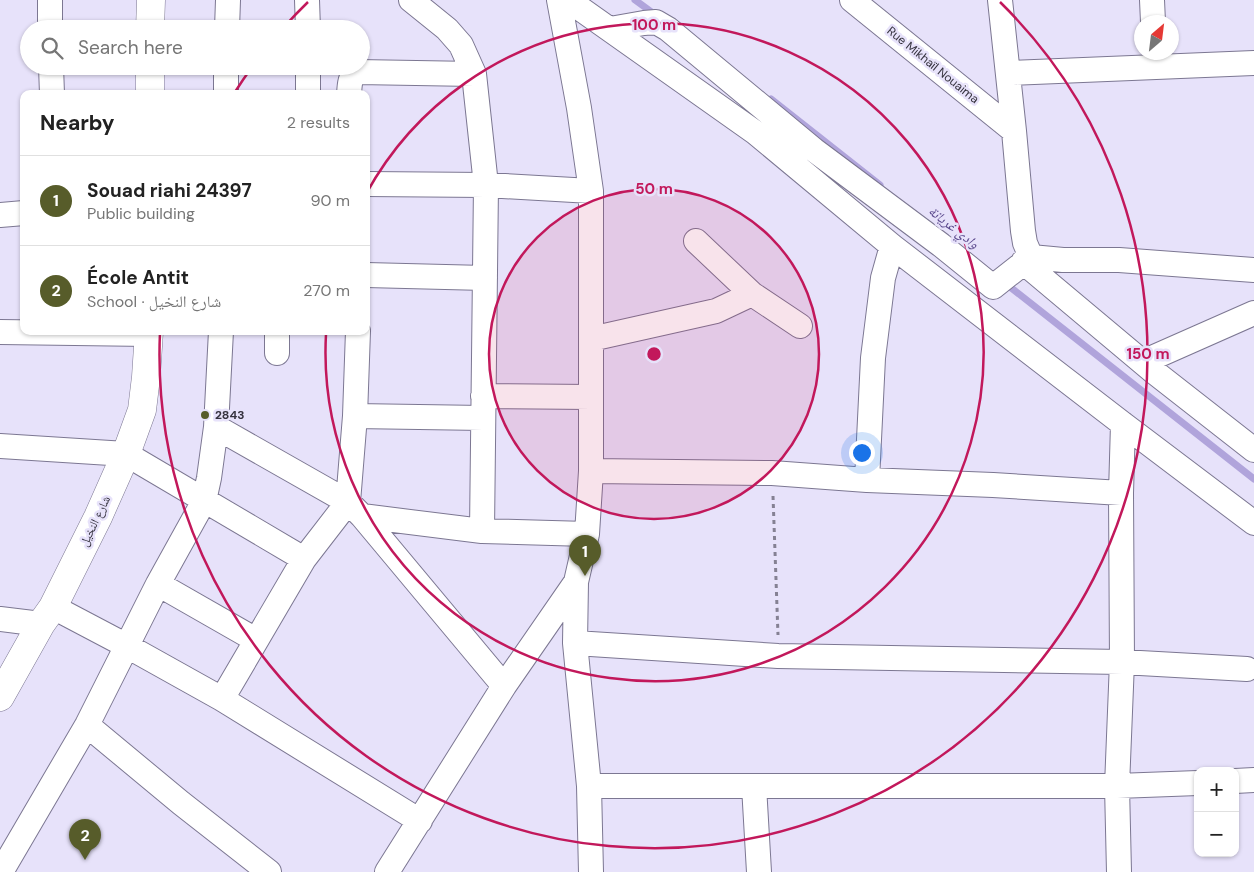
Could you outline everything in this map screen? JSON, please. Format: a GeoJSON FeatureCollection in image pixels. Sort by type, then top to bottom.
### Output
{"type":"FeatureCollection","features":[{"type":"Feature","properties":{"kind":"main road"},"geometry":{"type":"LineString","coordinates":[[150,20],[151,0]]}},
{"type":"Feature","properties":{"kind":"main road"},"geometry":{"type":"LineString","coordinates":[[150,75],[150,90]]}},
{"type":"Feature","properties":{"kind":"main road","name":"شارع النخيل"},"geometry":{"type":"LineString","coordinates":[[0,697],[47,615],[98,517],[126,454],[142,410],[149,335]]}},
{"type":"Feature","properties":{"kind":"street"},"geometry":{"type":"LineString","coordinates":[[50,0],[50,20]]}},
{"type":"Feature","properties":{"kind":"street"},"geometry":{"type":"LineString","coordinates":[[227,20],[228,0]]}},
{"type":"Feature","properties":{"kind":"street"},"geometry":{"type":"LineString","coordinates":[[307,0],[308,20]]}},
{"type":"Feature","properties":{"kind":"street"},"geometry":{"type":"LineString","coordinates":[[411,0],[447,29],[461,45],[474,74],[486,186],[482,531]]}},
{"type":"Feature","properties":{"kind":"street"},"geometry":{"type":"LineString","coordinates":[[559,0],[579,108],[591,191],[591,471],[587,534],[576,582],[575,643],[589,786],[591,872]]}},
{"type":"Feature","properties":{"kind":"street"},"geometry":{"type":"LineString","coordinates":[[568,0],[756,133],[892,246],[1254,522]]}},
{"type":"Feature","properties":{"kind":"street","name":"Rue Mikhaïl Nouaima"},"geometry":{"type":"LineString","coordinates":[[852,0],[1014,131]]}},
{"type":"Feature","properties":{"kind":"street"},"geometry":{"type":"LineString","coordinates":[[1000,0],[1027,259],[1143,362],[1254,450]]}},
{"type":"Feature","properties":{"kind":"street"},"geometry":{"type":"LineString","coordinates":[[1152,0],[1153,15]]}},
{"type":"Feature","properties":{"kind":"street"},"geometry":{"type":"LineString","coordinates":[[610,29],[656,22],[668,29],[814,150],[942,245],[994,287]]}},
{"type":"Feature","properties":{"kind":"street"},"geometry":{"type":"LineString","coordinates":[[1008,73],[1155,60],[1254,63]]}},
{"type":"Feature","properties":{"kind":"street"},"geometry":{"type":"LineString","coordinates":[[370,72],[474,74]]}},
{"type":"Feature","properties":{"kind":"street"},"geometry":{"type":"LineString","coordinates":[[51,75],[52,90]]}},
{"type":"Feature","properties":{"kind":"street"},"geometry":{"type":"LineString","coordinates":[[226,75],[226,90]]}},
{"type":"Feature","properties":{"kind":"street"},"geometry":{"type":"LineString","coordinates":[[308,75],[308,90]]}},
{"type":"Feature","properties":{"kind":"street"},"geometry":{"type":"LineString","coordinates":[[349,90],[352,75]]}},
{"type":"Feature","properties":{"kind":"street"},"geometry":{"type":"LineString","coordinates":[[370,184],[486,186],[591,191]]}},
{"type":"Feature","properties":{"kind":"street"},"geometry":{"type":"LineString","coordinates":[[0,215],[20,213]]}},
{"type":"Feature","properties":{"kind":"street"},"geometry":{"type":"LineString","coordinates":[[696,241],[752,294],[800,326]]}},
{"type":"Feature","properties":{"kind":"street"},"geometry":{"type":"LineString","coordinates":[[867,480],[873,358],[883,278],[892,246]]}},
{"type":"Feature","properties":{"kind":"street"},"geometry":{"type":"LineString","coordinates":[[974,309],[994,287],[1027,259],[1119,260],[1254,270]]}},
{"type":"Feature","properties":{"kind":"street"},"geometry":{"type":"LineString","coordinates":[[370,275],[485,278]]}},
{"type":"Feature","properties":{"kind":"street"},"geometry":{"type":"LineString","coordinates":[[591,339],[716,311],[752,294]]}},
{"type":"Feature","properties":{"kind":"street"},"geometry":{"type":"LineString","coordinates":[[1143,362],[1254,313]]}},
{"type":"Feature","properties":{"kind":"street"},"geometry":{"type":"LineString","coordinates":[[0,332],[20,332]]}},
{"type":"Feature","properties":{"kind":"street"},"geometry":{"type":"LineString","coordinates":[[1,872],[87,725],[158,584],[204,501],[216,427],[221,335]]}},
{"type":"Feature","properties":{"kind":"street"},"geometry":{"type":"LineString","coordinates":[[222,699],[304,559],[355,509],[355,416],[358,335]]}},
{"type":"Feature","properties":{"kind":"street"},"geometry":{"type":"LineString","coordinates":[[355,416],[592,397]]}},
{"type":"Feature","properties":{"kind":"street"},"geometry":{"type":"LineString","coordinates":[[1118,872],[1116,786],[1122,662],[1121,493],[1123,424]]}},
{"type":"Feature","properties":{"kind":"street"},"geometry":{"type":"LineString","coordinates":[[216,427],[355,509],[504,686]]}},
{"type":"Feature","properties":{"kind":"street"},"geometry":{"type":"LineString","coordinates":[[0,446],[126,454],[304,559]]}},
{"type":"Feature","properties":{"kind":"street"},"geometry":{"type":"LineString","coordinates":[[591,471],[772,473],[867,480],[1121,493]]}},
{"type":"Feature","properties":{"kind":"street"},"geometry":{"type":"LineString","coordinates":[[355,509],[482,531],[587,534]]}},
{"type":"Feature","properties":{"kind":"street"},"geometry":{"type":"LineString","coordinates":[[387,872],[504,686],[576,582]]}},
{"type":"Feature","properties":{"kind":"street"},"geometry":{"type":"LineString","coordinates":[[158,584],[256,640]]}},
{"type":"Feature","properties":{"kind":"street"},"geometry":{"type":"LineString","coordinates":[[0,619],[47,615],[127,646],[222,699],[420,821]]}},
{"type":"Feature","properties":{"kind":"street"},"geometry":{"type":"LineString","coordinates":[[575,643],[778,656],[1122,662],[1247,670]]}},
{"type":"Feature","properties":{"kind":"street"},"geometry":{"type":"LineString","coordinates":[[87,725],[181,803],[269,872]]}},
{"type":"Feature","properties":{"kind":"street"},"geometry":{"type":"LineString","coordinates":[[1239,781],[1254,780]]}},
{"type":"Feature","properties":{"kind":"street"},"geometry":{"type":"LineString","coordinates":[[589,786],[1116,786],[1194,783]]}},
{"type":"Feature","properties":{"kind":"street"},"geometry":{"type":"LineString","coordinates":[[754,786],[759,872]]}},
{"type":"Feature","properties":{"kind":"path"},"geometry":{"type":"LineString","coordinates":[[772,473],[778,656]]}},
{"type":"Feature","properties":{"kind":"waterway","name":"وادي غريانة"},"geometry":{"type":"LineString","coordinates":[[635,0],[657,16]]}},
{"type":"Feature","properties":{"kind":"waterway","name":"وادي غريانة"},"geometry":{"type":"LineString","coordinates":[[771,99],[880,185]]}},
{"type":"Feature","properties":{"kind":"waterway","name":"وادي غريانة"},"geometry":{"type":"LineString","coordinates":[[1005,283],[1254,479]]}},
{"type":"Feature","properties":{"kind":"place","name":"2843"},"geometry":{"type":"Point","coordinates":[205,415]}},
{"type":"Feature","properties":{"kind":"place","name":"Souad riahi 24397"},"geometry":{"type":"Point","coordinates":[585,576]}},
{"type":"Feature","properties":{"kind":"place","name":"École Antit"},"geometry":{"type":"Point","coordinates":[85,860]}}]}
